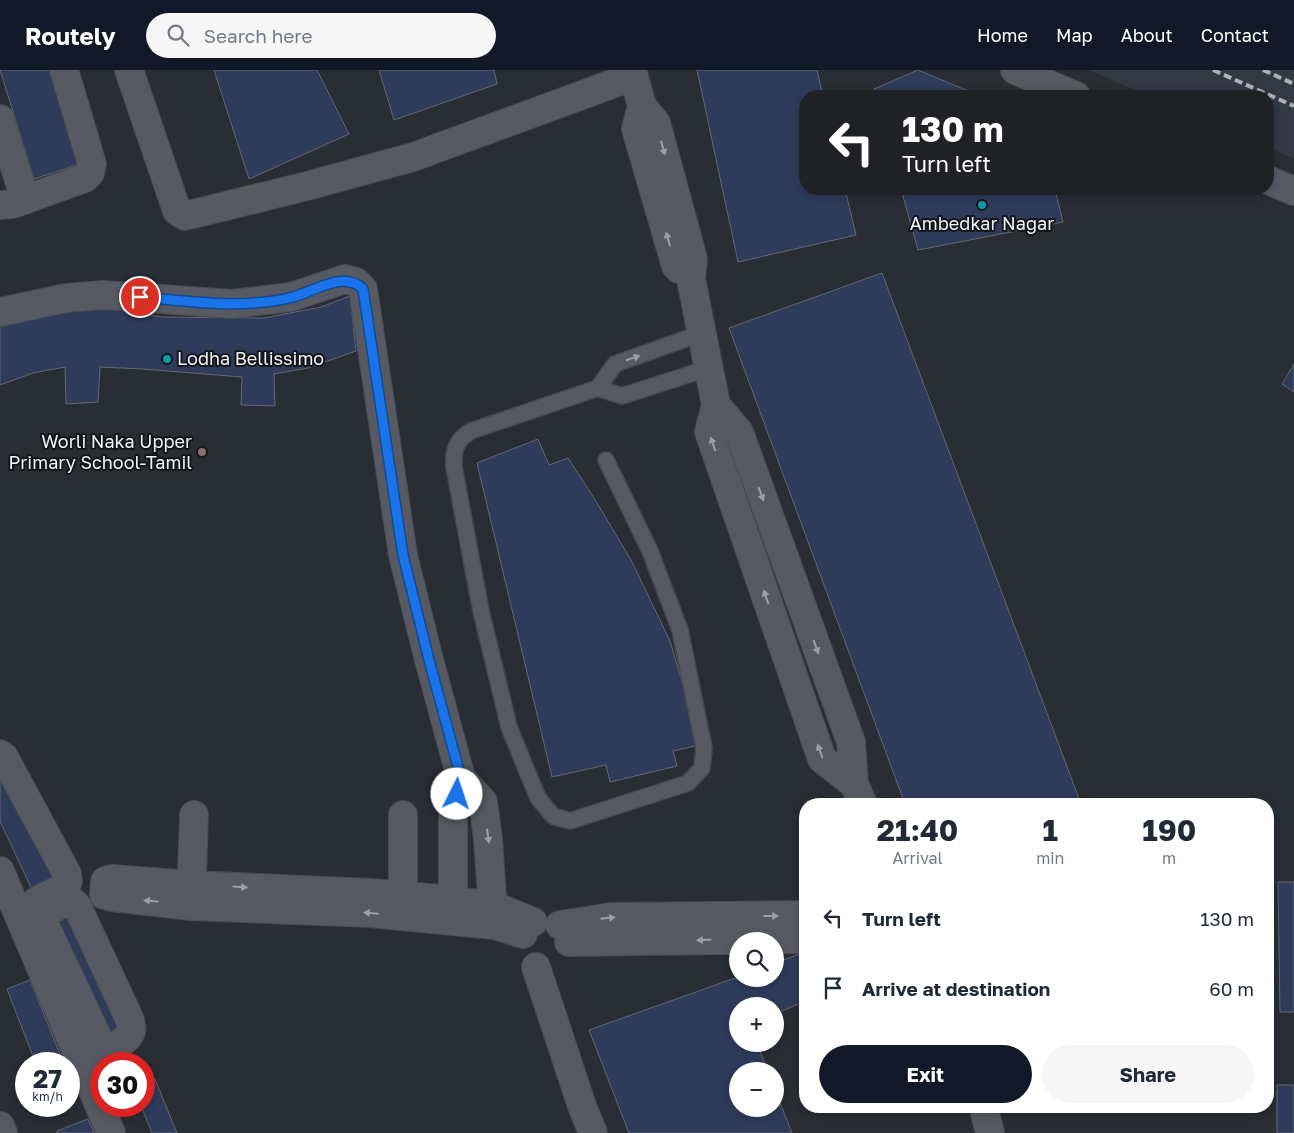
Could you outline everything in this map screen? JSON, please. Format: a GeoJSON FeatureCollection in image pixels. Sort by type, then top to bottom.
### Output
{"type":"FeatureCollection","features":[{"type":"Feature","properties":{"kind":"street"},"geometry":{"type":"LineString","coordinates":[[0,119],[12,203],[84,178],[90,173],[92,164],[64,70]]}},
{"type":"Feature","properties":{"kind":"street"},"geometry":{"type":"LineString","coordinates":[[129,70],[177,211],[185,216],[307,186],[413,157],[584,81],[633,73],[642,106],[656,123],[693,259],[691,279],[716,404],[739,432],[851,742],[859,794]]}},
{"type":"Feature","properties":{"kind":"street"},"geometry":{"type":"LineString","coordinates":[[1015,70],[1062,90]]}},
{"type":"Feature","properties":{"kind":"street"},"geometry":{"type":"LineString","coordinates":[[1274,183],[1294,191]]}},
{"type":"Feature","properties":{"kind":"street"},"geometry":{"type":"LineString","coordinates":[[0,312],[66,298],[103,295],[233,304],[291,297],[345,279],[356,282],[363,289],[403,555],[461,778],[483,802],[494,915]]}},
{"type":"Feature","properties":{"kind":"street"},"geometry":{"type":"LineString","coordinates":[[0,754],[4,757],[68,881],[27,917]]}},
{"type":"Feature","properties":{"kind":"street"},"geometry":{"type":"LineString","coordinates":[[453,910],[453,809],[461,778]]}},
{"type":"Feature","properties":{"kind":"street"},"geometry":{"type":"LineString","coordinates":[[200,815],[196,896],[308,900],[453,910],[494,915],[528,928],[549,920],[565,934],[569,950],[560,964],[544,969],[530,963],[521,950],[528,928]]}},
{"type":"Feature","properties":{"kind":"street"},"geometry":{"type":"LineString","coordinates":[[403,815],[403,906]]}},
{"type":"Feature","properties":{"kind":"street"},"geometry":{"type":"LineString","coordinates":[[0,870],[105,1052]]}},
{"type":"Feature","properties":{"kind":"street"},"geometry":{"type":"LineString","coordinates":[[27,917],[65,902],[73,902],[77,906],[131,1026],[129,1035],[107,1052]]}},
{"type":"Feature","properties":{"kind":"street"},"geometry":{"type":"LineString","coordinates":[[565,934],[611,917],[799,915]]}},
{"type":"Feature","properties":{"kind":"street"},"geometry":{"type":"LineString","coordinates":[[27,917],[82,1066],[110,1133]]}},
{"type":"Feature","properties":{"kind":"street"},"geometry":{"type":"LineString","coordinates":[[565,934],[799,939]]}},
{"type":"Feature","properties":{"kind":"street"},"geometry":{"type":"LineString","coordinates":[[536,967],[582,1106],[593,1133]]}},
{"type":"Feature","properties":{"kind":"street"},"geometry":{"type":"LineString","coordinates":[[82,1066],[90,1062]]}},
{"type":"Feature","properties":{"kind":"street"},"geometry":{"type":"LineString","coordinates":[[985,1113],[990,1133]]}},
{"type":"Feature","properties":{"kind":"street"},"geometry":{"type":"LineString","coordinates":[[0,1126],[3,1133]]}},
{"type":"Feature","properties":{"kind":"lane"},"geometry":{"type":"LineString","coordinates":[[606,460],[650,551],[680,630],[704,748],[702,768],[688,783],[570,821],[553,816],[538,798],[509,727],[481,611],[453,456],[456,445],[462,437],[471,431],[598,388],[615,364],[702,333]]}},
{"type":"Feature","properties":{"kind":"lane"},"geometry":{"type":"LineString","coordinates":[[598,388],[622,396],[709,368]]}},
{"type":"Feature","properties":{"kind":"shaded area"},"geometry":{"type":"Polygon","coordinates":[[[1088,70],[1294,70],[1294,159],[1274,150],[1274,90],[1135,90],[1088,70]]]}},
{"type":"Feature","properties":{"kind":"building"},"geometry":{"type":"Polygon","coordinates":[[[0,70],[53,70],[83,163],[34,179],[0,70]]]}},
{"type":"Feature","properties":{"kind":"building"},"geometry":{"type":"Polygon","coordinates":[[[214,70],[317,70],[349,134],[249,179],[214,70]]]}},
{"type":"Feature","properties":{"kind":"building"},"geometry":{"type":"Polygon","coordinates":[[[379,70],[494,70],[497,84],[394,120],[379,70]]]}},
{"type":"Feature","properties":{"kind":"building"},"geometry":{"type":"Polygon","coordinates":[[[697,70],[817,70],[822,90],[799,90],[799,195],[846,195],[856,235],[738,262],[697,70]]]}},
{"type":"Feature","properties":{"kind":"building"},"geometry":{"type":"Polygon","coordinates":[[[918,70],[966,90],[874,90],[918,70]]]}},
{"type":"Feature","properties":{"kind":"building","name":"Ambedkar Nagar"},"geometry":{"type":"Polygon","coordinates":[[[903,195],[1056,195],[1063,222],[918,250],[903,195]]]}},
{"type":"Feature","properties":{"kind":"building"},"geometry":{"type":"Polygon","coordinates":[[[882,273],[1079,798],[903,798],[729,328],[882,273]]]}},
{"type":"Feature","properties":{"kind":"building","name":"Lodha Bellissimo"},"geometry":{"type":"Polygon","coordinates":[[[350,296],[356,351],[308,368],[274,374],[275,406],[241,405],[242,377],[142,369],[100,367],[98,402],[66,404],[65,367],[33,373],[0,385],[0,325],[14,319],[49,311],[101,307],[161,317],[264,318],[321,307],[350,296]]]}},
{"type":"Feature","properties":{"kind":"building"},"geometry":{"type":"Polygon","coordinates":[[[1294,364],[1294,392],[1282,384],[1294,364]]]}},
{"type":"Feature","properties":{"kind":"building"},"geometry":{"type":"Polygon","coordinates":[[[538,439],[549,465],[568,458],[631,560],[670,641],[690,709],[695,746],[673,751],[677,766],[610,782],[606,765],[552,777],[477,463],[538,439]]]}},
{"type":"Feature","properties":{"kind":"building"},"geometry":{"type":"Polygon","coordinates":[[[0,758],[65,882],[34,894],[0,821],[0,758]]]}},
{"type":"Feature","properties":{"kind":"building"},"geometry":{"type":"Polygon","coordinates":[[[1278,882],[1294,882],[1294,1012],[1280,1012],[1278,882]]]}},
{"type":"Feature","properties":{"kind":"building"},"geometry":{"type":"Polygon","coordinates":[[[73,908],[127,1024],[101,1036],[49,919],[73,908]]]}},
{"type":"Feature","properties":{"kind":"building"},"geometry":{"type":"Polygon","coordinates":[[[799,954],[799,1004],[784,1010],[784,997],[729,997],[729,1052],[760,1052],[764,1062],[729,1062],[729,1117],[784,1117],[784,1113],[792,1133],[629,1133],[589,1030],[729,980],[729,987],[784,987],[784,960],[799,954]]]}},
{"type":"Feature","properties":{"kind":"building"},"geometry":{"type":"Polygon","coordinates":[[[30,980],[59,1052],[31,1052],[7,989],[30,980]]]}},
{"type":"Feature","properties":{"kind":"building"},"geometry":{"type":"Polygon","coordinates":[[[155,1079],[177,1133],[152,1133],[145,1117],[155,1117],[155,1079]]]}},
{"type":"Feature","properties":{"kind":"building"},"geometry":{"type":"Polygon","coordinates":[[[1277,1085],[1294,1085],[1294,1133],[1277,1133],[1277,1085]]]}},
{"type":"Feature","properties":{"kind":"building"},"geometry":{"type":"Polygon","coordinates":[[[88,1119],[94,1133],[57,1133],[57,1131],[88,1119]]]}},
{"type":"Feature","properties":{"kind":"railway"},"geometry":{"type":"LineString","coordinates":[[1213,70],[1258,90]]}},
{"type":"Feature","properties":{"kind":"railway"},"geometry":{"type":"LineString","coordinates":[[1263,70],[1294,84]]}},
{"type":"Feature","properties":{"kind":"railway"},"geometry":{"type":"LineString","coordinates":[[1274,97],[1294,106]]}},
{"type":"Feature","properties":{"kind":"place","name":"Ambedkar Nagar"},"geometry":{"type":"Point","coordinates":[982,205]}},
{"type":"Feature","properties":{"kind":"place","name":"Lodha Bellissimo"},"geometry":{"type":"Point","coordinates":[167,359]}},
{"type":"Feature","properties":{"kind":"place","name":"Worli Naka Upper Primary School-Tamil"},"geometry":{"type":"Point","coordinates":[202,452]}},
{"type":"Feature","properties":{"kind":"route"},"geometry":{"type":"LineString","coordinates":[[140,297],[233,304],[291,297],[345,279],[356,282],[363,289],[403,555],[461,778],[457,794]]}}]}
